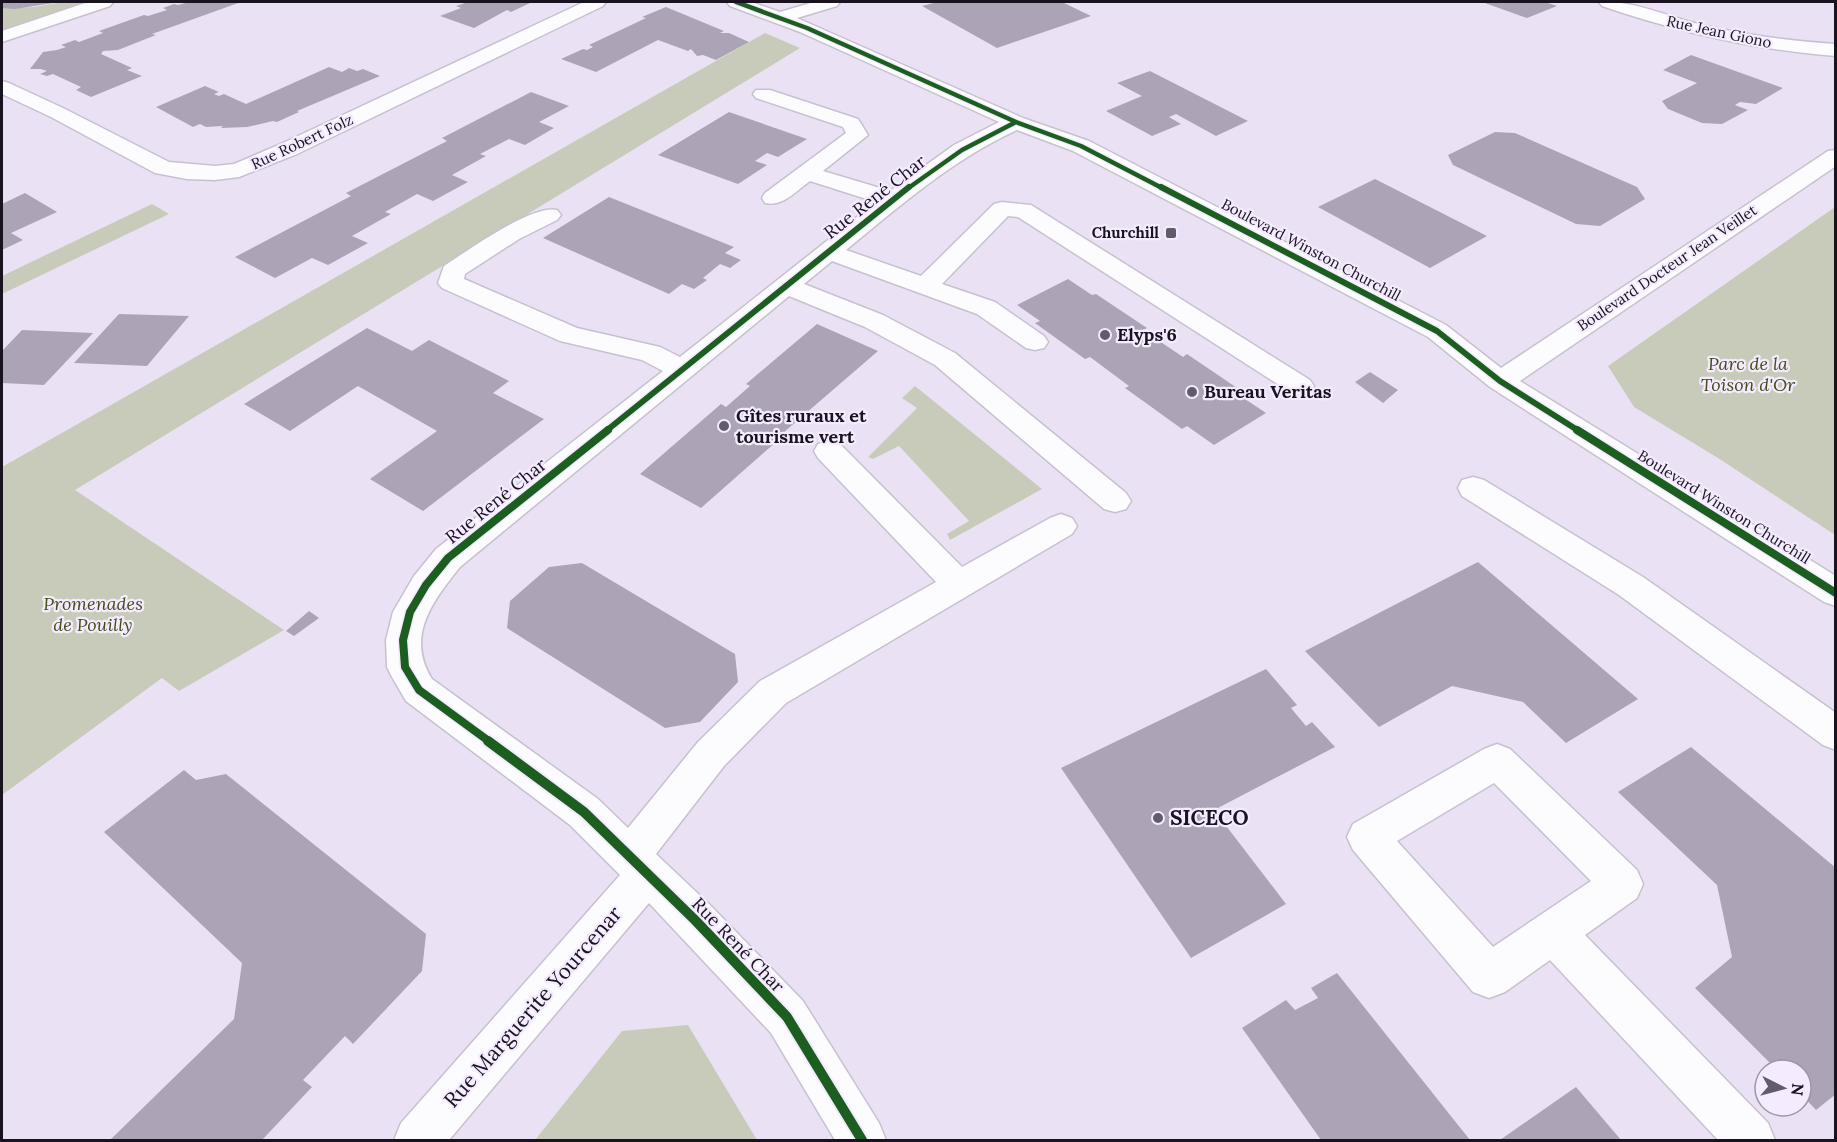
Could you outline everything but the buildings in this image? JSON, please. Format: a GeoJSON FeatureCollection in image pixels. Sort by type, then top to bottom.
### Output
{"type":"FeatureCollection","features":[{"type":"Feature","properties":{"kind":"street"},"geometry":{"type":"LineString","coordinates":[[2,37],[104,2]]}},
{"type":"Feature","properties":{"kind":"street","name":"Rue Robert Folz"},"geometry":{"type":"LineString","coordinates":[[2,87],[58,113],[163,168],[215,173],[239,170],[289,149],[597,2]]}},
{"type":"Feature","properties":{"kind":"street","name":"Boulevard Winston Churchill"},"geometry":{"type":"LineString","coordinates":[[736,2],[890,64],[1016,122],[1065,157],[1196,221],[1424,350],[1500,381],[1836,593]]}},
{"type":"Feature","properties":{"kind":"street"},"geometry":{"type":"LineString","coordinates":[[778,18],[831,2]]}},
{"type":"Feature","properties":{"kind":"street","name":"Rue Jean Giono"},"geometry":{"type":"LineString","coordinates":[[1608,2],[1690,29],[1798,48],[1836,50]]}},
{"type":"Feature","properties":{"kind":"street","name":"Rue Jean Giono"},"geometry":{"type":"LineString","coordinates":[[1798,48],[1836,61]]}},
{"type":"Feature","properties":{"kind":"street"},"geometry":{"type":"LineString","coordinates":[[762,94],[851,123],[857,135],[773,198]]}},
{"type":"Feature","properties":{"kind":"street","name":"Rue René Char"},"geometry":{"type":"LineString","coordinates":[[862,1140],[787,1017],[584,812],[419,690],[405,667],[403,640],[410,612],[426,585],[448,558],[895,200],[978,139],[1016,122]]}},
{"type":"Feature","properties":{"kind":"street","name":"Boulevard Docteur Jean Veillet"},"geometry":{"type":"LineString","coordinates":[[1500,381],[1836,156]]}},
{"type":"Feature","properties":{"kind":"street"},"geometry":{"type":"LineString","coordinates":[[807,173],[895,200]]}},
{"type":"Feature","properties":{"kind":"street"},"geometry":{"type":"LineString","coordinates":[[925,286],[1002,209],[1023,210],[1300,386]]}},
{"type":"Feature","properties":{"kind":"street"},"geometry":{"type":"LineString","coordinates":[[549,215],[511,234],[453,271],[451,283],[569,335],[650,353],[683,370]]}},
{"type":"Feature","properties":{"kind":"street"},"geometry":{"type":"LineString","coordinates":[[829,252],[986,308],[1035,342]]}},
{"type":"Feature","properties":{"kind":"street"},"geometry":{"type":"LineString","coordinates":[[786,286],[874,321],[945,359],[1115,501]]}},
{"type":"Feature","properties":{"kind":"street"},"geometry":{"type":"LineString","coordinates":[[829,451],[959,585]]}},
{"type":"Feature","properties":{"kind":"street"},"geometry":{"type":"LineString","coordinates":[[1473,488],[1631,586],[1836,734]]}},
{"type":"Feature","properties":{"kind":"street","name":"Rue Marguerite Yourcenar"},"geometry":{"type":"LineString","coordinates":[[418,1140],[639,865],[711,754],[773,692],[1061,526]]}},
{"type":"Feature","properties":{"kind":"street"},"geometry":{"type":"LineString","coordinates":[[1497,762],[1622,884],[1553,932],[1489,976],[1367,837],[1497,762]]}},
{"type":"Feature","properties":{"kind":"street"},"geometry":{"type":"LineString","coordinates":[[1553,932],[1751,1140]]}},
{"type":"Feature","properties":{"kind":"green space"},"geometry":{"type":"Polygon","coordinates":[[[63,2],[95,2],[2,32],[2,8],[34,7],[63,2]]]}},
{"type":"Feature","properties":{"kind":"green space","name":"Promenades de Pouilly"},"geometry":{"type":"Polygon","coordinates":[[[765,33],[800,48],[75,490],[284,630],[179,691],[162,678],[2,795],[2,467],[765,33]]]}},
{"type":"Feature","properties":{"kind":"green space"},"geometry":{"type":"Polygon","coordinates":[[[152,204],[169,214],[2,294],[2,276],[152,204]]]}},
{"type":"Feature","properties":{"kind":"green space","name":"Parc de la Toison d'Or"},"geometry":{"type":"Polygon","coordinates":[[[1835,207],[1835,535],[1718,458],[1634,407],[1608,366],[1835,207]]]}},
{"type":"Feature","properties":{"kind":"green space"},"geometry":{"type":"Polygon","coordinates":[[[915,386],[1042,489],[950,540],[947,534],[969,521],[899,446],[873,459],[868,457],[917,408],[902,398],[915,386]]]}},
{"type":"Feature","properties":{"kind":"green space"},"geometry":{"type":"Polygon","coordinates":[[[688,1025],[757,1140],[535,1140],[622,1031],[688,1025]]]}},
{"type":"Feature","properties":{"kind":"cycle path"},"geometry":{"type":"LineString","coordinates":[[736,2],[807,28],[1016,122],[1081,146],[1437,331],[1500,381],[1836,593]]}},
{"type":"Feature","properties":{"kind":"cycle path"},"geometry":{"type":"LineString","coordinates":[[862,1140],[787,1017],[696,921],[584,812],[419,690],[405,667],[403,640],[410,612],[426,585],[448,558],[912,185],[962,150],[1016,122]]}},
{"type":"Feature","properties":{"kind":"place","name":"Churchill"},"geometry":{"type":"Point","coordinates":[1171,233]}},
{"type":"Feature","properties":{"kind":"place","name":"Elyps'6"},"geometry":{"type":"Point","coordinates":[1105,335]}},
{"type":"Feature","properties":{"kind":"place","name":"Bureau Veritas"},"geometry":{"type":"Point","coordinates":[1192,392]}},
{"type":"Feature","properties":{"kind":"place","name":"Gîtes ruraux et tourisme vert"},"geometry":{"type":"Point","coordinates":[724,426]}},
{"type":"Feature","properties":{"kind":"place","name":"SICECO"},"geometry":{"type":"Point","coordinates":[1158,818]}}]}
